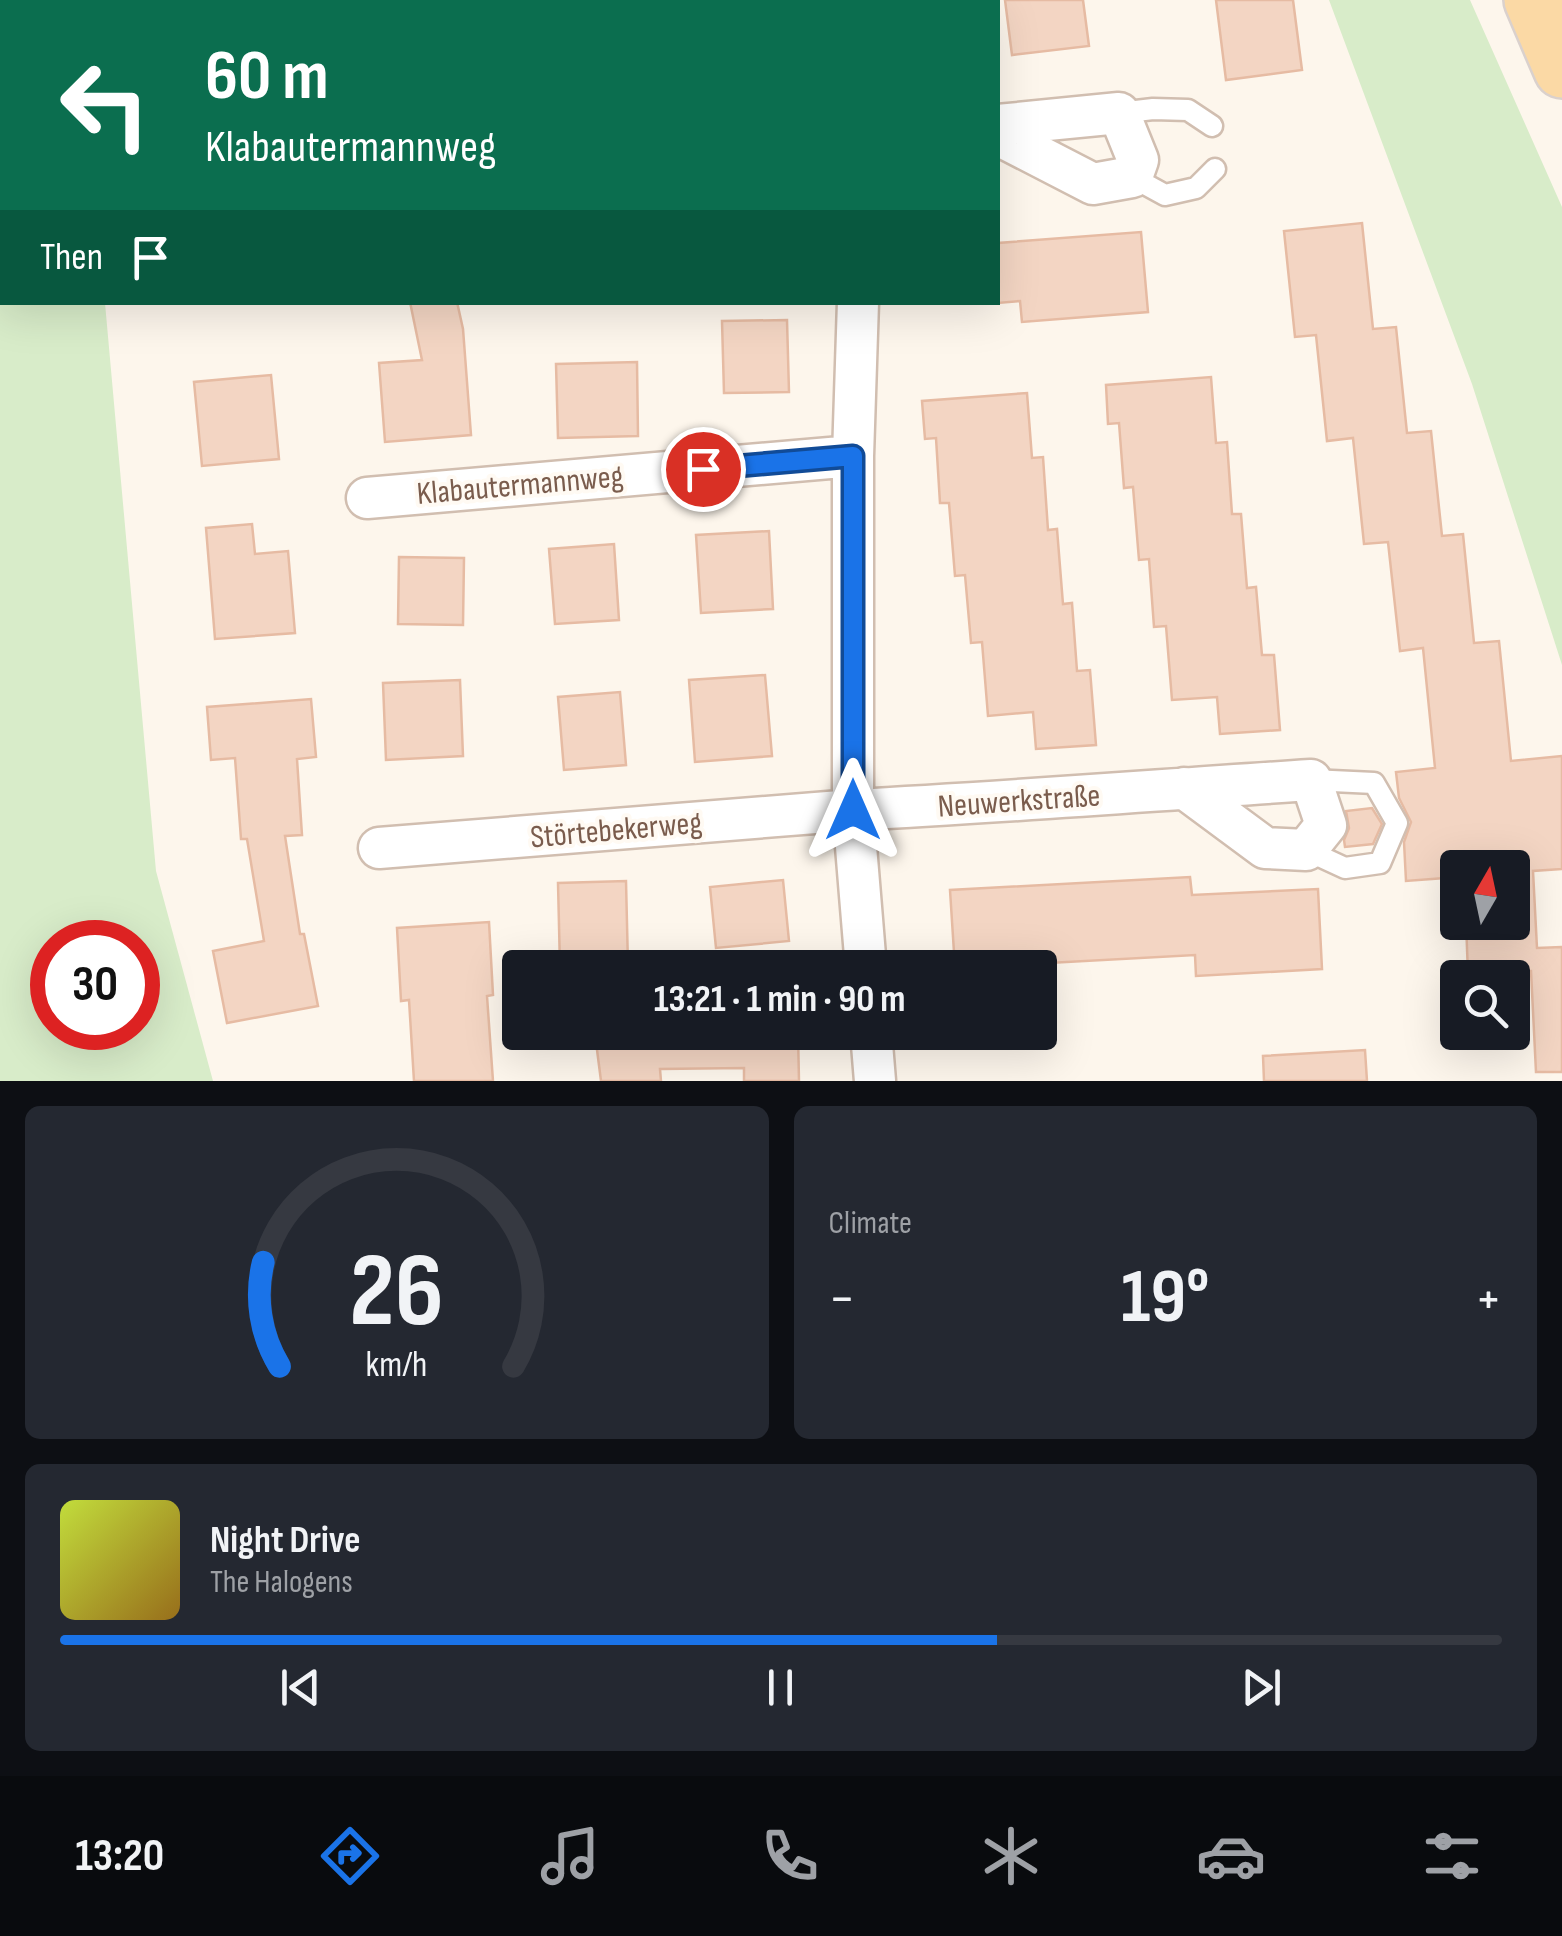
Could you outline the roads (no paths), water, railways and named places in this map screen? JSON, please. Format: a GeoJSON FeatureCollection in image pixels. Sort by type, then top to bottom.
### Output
{"type":"FeatureCollection","features":[{"type":"Feature","properties":{"kind":"main road"},"geometry":{"type":"LineString","coordinates":[[1532,0],[1562,70]]}},
{"type":"Feature","properties":{"kind":"street"},"geometry":{"type":"LineString","coordinates":[[1000,126],[1119,114],[1138,160],[1132,177],[1093,184],[1000,136]]}},
{"type":"Feature","properties":{"kind":"street"},"geometry":{"type":"LineString","coordinates":[[858,305],[853,456],[853,810],[865,950]]}},
{"type":"Feature","properties":{"kind":"street","name":"Klabautermannweg"},"geometry":{"type":"LineString","coordinates":[[367,498],[853,456]]}},
{"type":"Feature","properties":{"kind":"street"},"geometry":{"type":"LineString","coordinates":[[1184,788],[1265,848],[1306,850],[1326,825],[1311,780]]}},
{"type":"Feature","properties":{"kind":"street","name":"Neuwerkstraße"},"geometry":{"type":"LineString","coordinates":[[853,810],[1311,780]]}},
{"type":"Feature","properties":{"kind":"street","name":"Störtebekerweg"},"geometry":{"type":"LineString","coordinates":[[380,848],[853,810]]}},
{"type":"Feature","properties":{"kind":"street"},"geometry":{"type":"LineString","coordinates":[[872,1050],[875,1081]]}},
{"type":"Feature","properties":{"kind":"lane"},"geometry":{"type":"LineString","coordinates":[[1119,114],[1152,109],[1188,110],[1212,126]]}},
{"type":"Feature","properties":{"kind":"lane"},"geometry":{"type":"LineString","coordinates":[[1132,177],[1165,195],[1196,188],[1216,169]]}},
{"type":"Feature","properties":{"kind":"lane"},"geometry":{"type":"LineString","coordinates":[[1306,850],[1345,868],[1380,862],[1397,823],[1374,783],[1311,780]]}}]}
